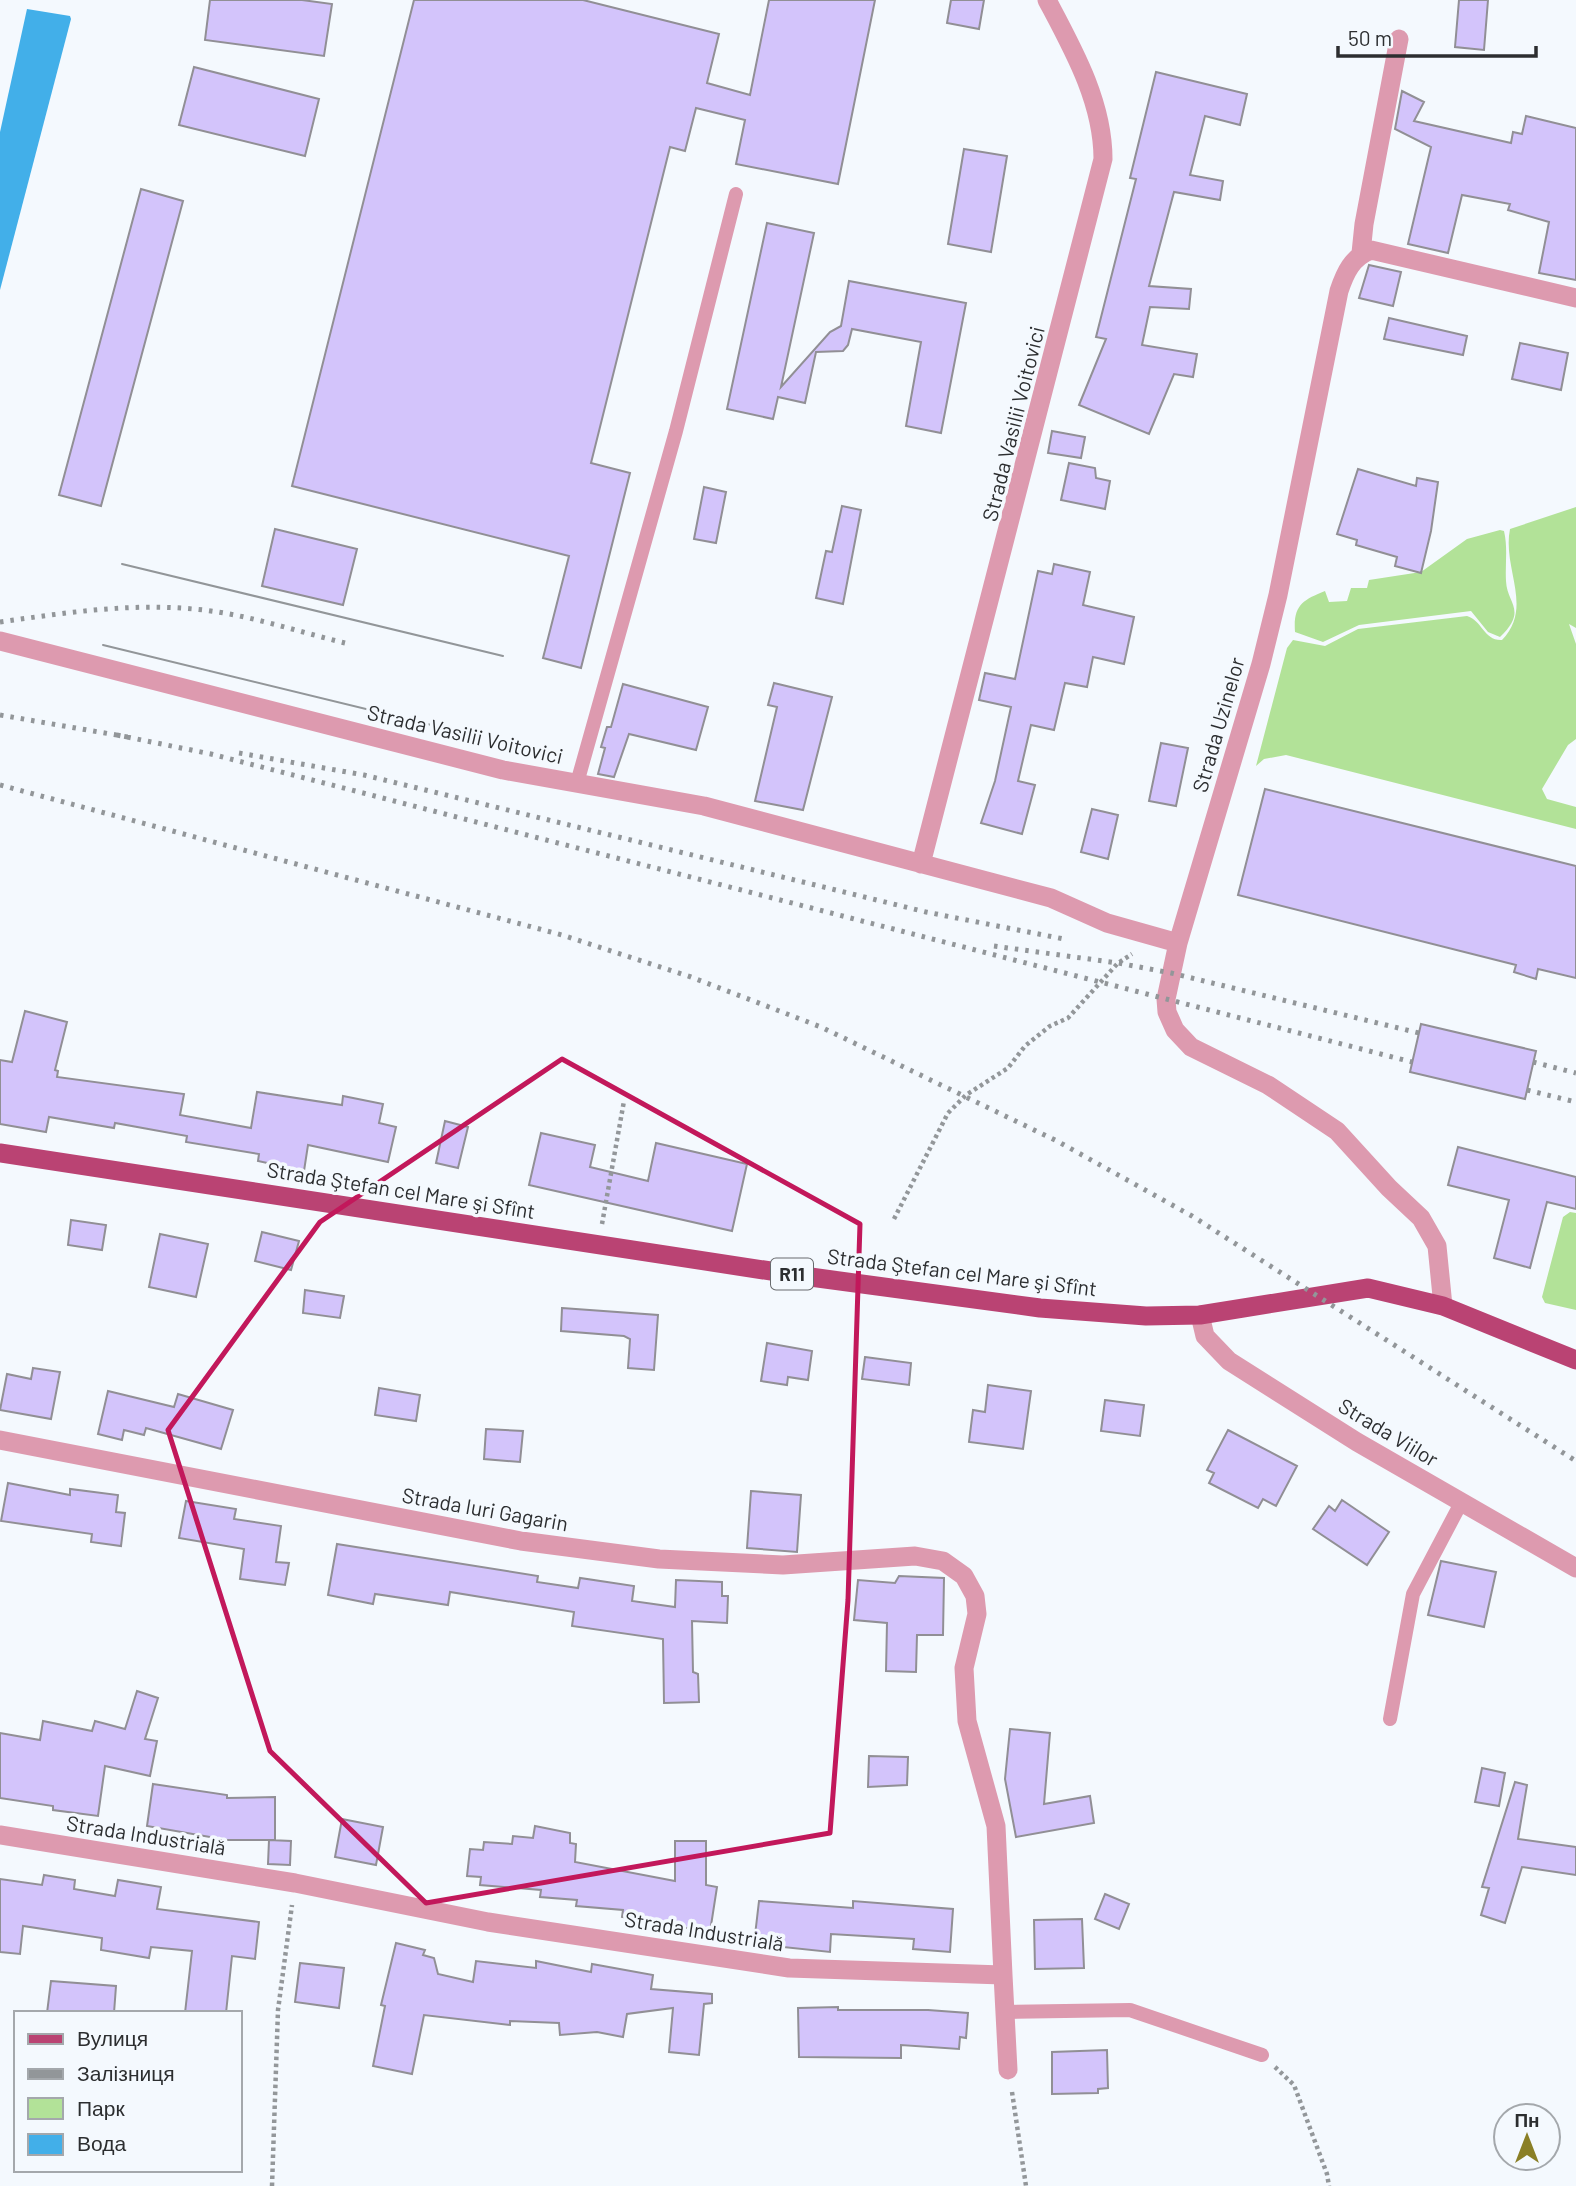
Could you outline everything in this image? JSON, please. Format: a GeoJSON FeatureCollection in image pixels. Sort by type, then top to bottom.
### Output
{"type":"FeatureCollection","features":[{"type":"Feature","properties":{"kind":"main road","name":"Strada Ştefan cel Mare şi Sfînt"},"geometry":{"type":"LineString","coordinates":[[0,1153],[1040,1308],[1146,1316],[1200,1315],[1368,1288],[1443,1306],[1576,1360]]}},
{"type":"Feature","properties":{"kind":"street","name":"Strada Vasilii Voitovici"},"geometry":{"type":"LineString","coordinates":[[921,864],[971,680],[1103,159],[1103,134],[1095,104],[1080,65],[1047,0]]}},
{"type":"Feature","properties":{"kind":"street"},"geometry":{"type":"LineString","coordinates":[[1399,39],[1364,224],[1361,253],[1371,250],[1386,253],[1576,298]]}},
{"type":"Feature","properties":{"kind":"street","name":"Strada Uzinelor"},"geometry":{"type":"LineString","coordinates":[[1361,253],[1351,264],[1339,291],[1292,535],[1261,664],[1178,943],[1166,999],[1167,1012],[1182,1040],[1203,1054],[1287,1096],[1337,1131],[1355,1148],[1431,1231],[1440,1263],[1443,1306]]}},
{"type":"Feature","properties":{"kind":"street","name":"Strada Vasilii Voitovici"},"geometry":{"type":"LineString","coordinates":[[0,641],[503,770],[704,806],[1051,898],[1107,923],[1178,943]]}},
{"type":"Feature","properties":{"kind":"street","name":"Strada Viilor"},"geometry":{"type":"LineString","coordinates":[[1200,1315],[1205,1336],[1229,1361],[1461,1503],[1576,1568]]}},
{"type":"Feature","properties":{"kind":"street","name":"Strada Iuri Gagarin"},"geometry":{"type":"LineString","coordinates":[[0,1440],[521,1541],[659,1559],[783,1566],[915,1556],[943,1561],[964,1576],[975,1596],[977,1614],[964,1668],[967,1721],[996,1826],[1003,1975]]}},
{"type":"Feature","properties":{"kind":"street","name":"Strada Industrială"},"geometry":{"type":"LineString","coordinates":[[0,1835],[295,1883],[488,1922],[789,1968],[1003,1975]]}},
{"type":"Feature","properties":{"kind":"street"},"geometry":{"type":"LineString","coordinates":[[1003,1975],[1009,2070]]}},
{"type":"Feature","properties":{"kind":"lane"},"geometry":{"type":"LineString","coordinates":[[577,783],[676,431],[736,194]]}},
{"type":"Feature","properties":{"kind":"lane"},"geometry":{"type":"LineString","coordinates":[[1390,1719],[1413,1594],[1461,1503]]}},
{"type":"Feature","properties":{"kind":"lane"},"geometry":{"type":"LineString","coordinates":[[1005,2012],[1130,2010],[1262,2055]]}},
{"type":"Feature","properties":{"kind":"path"},"geometry":{"type":"LineString","coordinates":[[894,1220],[948,1113],[966,1095],[1009,1068],[1025,1046],[1049,1026],[1068,1018],[1118,963],[1138,950],[1148,935]]}},
{"type":"Feature","properties":{"kind":"path"},"geometry":{"type":"LineString","coordinates":[[598,1244],[624,1101]]}},
{"type":"Feature","properties":{"kind":"path"},"geometry":{"type":"LineString","coordinates":[[272,2186],[278,2010],[295,1883]]}},
{"type":"Feature","properties":{"kind":"path"},"geometry":{"type":"LineString","coordinates":[[1262,2055],[1294,2085],[1328,2174],[1329,2186]]}},
{"type":"Feature","properties":{"kind":"path"},"geometry":{"type":"LineString","coordinates":[[1009,2070],[1026,2186]]}},
{"type":"Feature","properties":{"kind":"highlighted area"},"geometry":{"type":"Polygon","coordinates":[[[562,1059],[860,1224],[848,1600],[830,1833],[426,1903],[270,1751],[168,1430],[320,1222],[562,1059]]]}},
{"type":"Feature","properties":{"kind":"green space"},"geometry":{"type":"Polygon","coordinates":[[[1576,507],[1576,628],[1569,624],[1576,644],[1576,739],[1568,745],[1542,789],[1547,799],[1576,807],[1576,829],[1286,755],[1264,759],[1256,766],[1287,648],[1293,640],[1325,646],[1358,629],[1467,616],[1491,637],[1502,640],[1516,614],[1510,559],[1510,529],[1576,507]]]}},
{"type":"Feature","properties":{"kind":"green space"},"geometry":{"type":"Polygon","coordinates":[[[1504,531],[1506,581],[1514,613],[1513,620],[1500,637],[1488,632],[1471,611],[1359,625],[1323,642],[1295,632],[1298,610],[1311,597],[1325,591],[1329,602],[1347,601],[1351,588],[1367,588],[1369,580],[1421,572],[1467,539],[1504,531]]]}},
{"type":"Feature","properties":{"kind":"green space"},"geometry":{"type":"Polygon","coordinates":[[[1570,1212],[1576,1213],[1576,1310],[1545,1303],[1542,1297],[1563,1217],[1570,1212]]]}},
{"type":"Feature","properties":{"kind":"water"},"geometry":{"type":"Polygon","coordinates":[[[27,9],[70,16],[71,19],[0,290],[0,132],[27,9]]]}},
{"type":"Feature","properties":{"kind":"building"},"geometry":{"type":"Polygon","coordinates":[[[210,0],[302,0],[332,4],[324,56],[205,40],[210,0]]]}},
{"type":"Feature","properties":{"kind":"building"},"geometry":{"type":"Polygon","coordinates":[[[414,0],[583,0],[719,34],[707,83],[750,95],[769,0],[875,0],[838,184],[736,164],[745,120],[696,108],[685,151],[670,147],[591,463],[630,473],[581,668],[543,658],[569,556],[292,486],[414,0]]]}},
{"type":"Feature","properties":{"kind":"building"},"geometry":{"type":"Polygon","coordinates":[[[951,0],[984,0],[979,29],[947,23],[951,0]]]}},
{"type":"Feature","properties":{"kind":"building"},"geometry":{"type":"Polygon","coordinates":[[[1459,0],[1488,0],[1484,50],[1455,47],[1459,0]]]}},
{"type":"Feature","properties":{"kind":"building"},"geometry":{"type":"Polygon","coordinates":[[[194,67],[319,99],[305,156],[179,125],[194,67]]]}},
{"type":"Feature","properties":{"kind":"building"},"geometry":{"type":"Polygon","coordinates":[[[1156,72],[1247,94],[1240,125],[1205,116],[1190,175],[1223,181],[1220,200],[1174,192],[1149,286],[1191,289],[1189,309],[1150,307],[1142,345],[1197,354],[1193,377],[1174,374],[1149,434],[1079,405],[1106,339],[1096,337],[1136,179],[1130,178],[1156,72]]]}},
{"type":"Feature","properties":{"kind":"building"},"geometry":{"type":"Polygon","coordinates":[[[1402,91],[1424,102],[1414,121],[1511,143],[1513,132],[1522,134],[1526,116],[1576,128],[1576,280],[1539,273],[1549,222],[1508,210],[1510,204],[1462,195],[1448,253],[1408,244],[1431,147],[1395,129],[1402,91]]]}},
{"type":"Feature","properties":{"kind":"building"},"geometry":{"type":"Polygon","coordinates":[[[964,149],[1007,156],[991,252],[948,244],[964,149]]]}},
{"type":"Feature","properties":{"kind":"building"},"geometry":{"type":"Polygon","coordinates":[[[141,189],[183,201],[101,506],[59,495],[141,189]]]}},
{"type":"Feature","properties":{"kind":"building"},"geometry":{"type":"Polygon","coordinates":[[[767,223],[814,233],[781,387],[830,332],[841,326],[849,281],[966,303],[941,433],[906,426],[921,342],[852,329],[848,345],[843,351],[816,352],[805,403],[778,397],[773,419],[727,409],[767,223]]]}},
{"type":"Feature","properties":{"kind":"building"},"geometry":{"type":"Polygon","coordinates":[[[1369,265],[1401,272],[1393,306],[1359,298],[1369,265]]]}},
{"type":"Feature","properties":{"kind":"building"},"geometry":{"type":"Polygon","coordinates":[[[1389,318],[1467,336],[1463,355],[1384,339],[1389,318]]]}},
{"type":"Feature","properties":{"kind":"building"},"geometry":{"type":"Polygon","coordinates":[[[1520,343],[1568,353],[1561,390],[1512,379],[1520,343]]]}},
{"type":"Feature","properties":{"kind":"building"},"geometry":{"type":"Polygon","coordinates":[[[1052,431],[1085,437],[1081,458],[1048,453],[1052,431]]]}},
{"type":"Feature","properties":{"kind":"building"},"geometry":{"type":"Polygon","coordinates":[[[1069,463],[1095,468],[1096,478],[1110,481],[1105,509],[1061,500],[1069,463]]]}},
{"type":"Feature","properties":{"kind":"building"},"geometry":{"type":"Polygon","coordinates":[[[1358,469],[1416,486],[1417,478],[1438,482],[1431,531],[1421,573],[1395,566],[1397,557],[1356,545],[1357,540],[1337,534],[1358,469]]]}},
{"type":"Feature","properties":{"kind":"building"},"geometry":{"type":"Polygon","coordinates":[[[704,487],[726,492],[716,543],[694,539],[704,487]]]}},
{"type":"Feature","properties":{"kind":"building"},"geometry":{"type":"Polygon","coordinates":[[[842,506],[861,510],[843,604],[816,598],[826,551],[832,552],[842,506]]]}},
{"type":"Feature","properties":{"kind":"building"},"geometry":{"type":"Polygon","coordinates":[[[275,529],[357,549],[343,605],[262,586],[275,529]]]}},
{"type":"Feature","properties":{"kind":"building"},"geometry":{"type":"Polygon","coordinates":[[[1054,564],[1090,572],[1083,605],[1134,617],[1124,664],[1093,657],[1087,687],[1065,683],[1054,730],[1031,725],[1018,781],[1035,785],[1022,834],[981,823],[995,781],[1011,707],[979,700],[985,673],[1015,679],[1038,571],[1052,574],[1054,564]]]}},
{"type":"Feature","properties":{"kind":"building"},"geometry":{"type":"Polygon","coordinates":[[[774,683],[832,697],[803,810],[755,801],[777,707],[768,705],[774,683]]]}},
{"type":"Feature","properties":{"kind":"building"},"geometry":{"type":"Polygon","coordinates":[[[623,684],[708,707],[696,750],[629,734],[614,777],[598,774],[605,748],[601,747],[607,727],[611,727],[623,684]]]}},
{"type":"Feature","properties":{"kind":"building"},"geometry":{"type":"Polygon","coordinates":[[[1161,743],[1188,748],[1176,806],[1149,801],[1161,743]]]}},
{"type":"Feature","properties":{"kind":"building"},"geometry":{"type":"Polygon","coordinates":[[[1265,789],[1576,866],[1576,978],[1538,969],[1536,979],[1514,972],[1516,965],[1238,895],[1265,789]]]}},
{"type":"Feature","properties":{"kind":"building"},"geometry":{"type":"Polygon","coordinates":[[[1092,809],[1118,815],[1108,859],[1081,852],[1092,809]]]}},
{"type":"Feature","properties":{"kind":"building"},"geometry":{"type":"Polygon","coordinates":[[[25,1011],[67,1022],[55,1070],[58,1071],[57,1077],[184,1094],[180,1115],[251,1128],[257,1092],[342,1105],[343,1096],[383,1104],[379,1123],[396,1127],[388,1162],[308,1145],[304,1171],[258,1161],[259,1154],[186,1142],[187,1136],[115,1123],[114,1128],[49,1117],[46,1132],[0,1124],[0,1060],[12,1062],[25,1011]]]}},
{"type":"Feature","properties":{"kind":"building"},"geometry":{"type":"Polygon","coordinates":[[[1421,1024],[1536,1051],[1525,1099],[1410,1072],[1421,1024]]]}},
{"type":"Feature","properties":{"kind":"building"},"geometry":{"type":"Polygon","coordinates":[[[445,1121],[468,1127],[458,1168],[436,1163],[445,1121]]]}},
{"type":"Feature","properties":{"kind":"building"},"geometry":{"type":"Polygon","coordinates":[[[541,1133],[595,1145],[590,1167],[648,1181],[656,1143],[747,1164],[732,1231],[529,1185],[541,1133]]]}},
{"type":"Feature","properties":{"kind":"building"},"geometry":{"type":"Polygon","coordinates":[[[1458,1147],[1576,1177],[1576,1209],[1547,1202],[1530,1268],[1494,1258],[1509,1200],[1448,1185],[1458,1147]]]}},
{"type":"Feature","properties":{"kind":"building"},"geometry":{"type":"Polygon","coordinates":[[[71,1220],[106,1225],[102,1250],[68,1245],[71,1220]]]}},
{"type":"Feature","properties":{"kind":"building"},"geometry":{"type":"Polygon","coordinates":[[[262,1232],[299,1241],[291,1270],[255,1261],[262,1232]]]}},
{"type":"Feature","properties":{"kind":"building"},"geometry":{"type":"Polygon","coordinates":[[[160,1234],[208,1244],[196,1297],[149,1287],[160,1234]]]}},
{"type":"Feature","properties":{"kind":"building"},"geometry":{"type":"Polygon","coordinates":[[[305,1290],[344,1296],[340,1318],[303,1313],[305,1290]]]}},
{"type":"Feature","properties":{"kind":"building"},"geometry":{"type":"Polygon","coordinates":[[[562,1308],[658,1315],[654,1370],[628,1368],[630,1339],[624,1336],[561,1331],[562,1308]]]}},
{"type":"Feature","properties":{"kind":"building"},"geometry":{"type":"Polygon","coordinates":[[[767,1343],[812,1351],[808,1380],[788,1377],[787,1385],[761,1381],[767,1343]]]}},
{"type":"Feature","properties":{"kind":"building"},"geometry":{"type":"Polygon","coordinates":[[[865,1357],[911,1363],[909,1385],[862,1379],[865,1357]]]}},
{"type":"Feature","properties":{"kind":"building"},"geometry":{"type":"Polygon","coordinates":[[[33,1368],[60,1372],[51,1419],[0,1410],[7,1374],[31,1379],[33,1368]]]}},
{"type":"Feature","properties":{"kind":"building"},"geometry":{"type":"Polygon","coordinates":[[[988,1385],[1031,1391],[1023,1449],[969,1442],[973,1410],[985,1412],[988,1385]]]}},
{"type":"Feature","properties":{"kind":"building"},"geometry":{"type":"Polygon","coordinates":[[[379,1388],[420,1395],[416,1421],[375,1415],[379,1388]]]}},
{"type":"Feature","properties":{"kind":"building"},"geometry":{"type":"Polygon","coordinates":[[[108,1391],[174,1407],[178,1394],[233,1410],[221,1449],[146,1428],[144,1435],[124,1430],[122,1440],[98,1434],[108,1391]]]}},
{"type":"Feature","properties":{"kind":"building"},"geometry":{"type":"Polygon","coordinates":[[[1105,1400],[1144,1405],[1140,1436],[1101,1431],[1105,1400]]]}},
{"type":"Feature","properties":{"kind":"building"},"geometry":{"type":"Polygon","coordinates":[[[486,1429],[523,1431],[520,1462],[484,1459],[486,1429]]]}},
{"type":"Feature","properties":{"kind":"building"},"geometry":{"type":"Polygon","coordinates":[[[1228,1430],[1297,1466],[1276,1506],[1263,1499],[1258,1508],[1209,1483],[1214,1473],[1207,1470],[1228,1430]]]}},
{"type":"Feature","properties":{"kind":"building"},"geometry":{"type":"Polygon","coordinates":[[[8,1483],[70,1495],[70,1489],[118,1495],[116,1512],[125,1513],[121,1546],[91,1542],[92,1534],[1,1521],[8,1483]]]}},
{"type":"Feature","properties":{"kind":"building"},"geometry":{"type":"Polygon","coordinates":[[[751,1491],[801,1495],[797,1552],[747,1548],[751,1491]]]}},
{"type":"Feature","properties":{"kind":"building"},"geometry":{"type":"Polygon","coordinates":[[[1342,1500],[1389,1532],[1367,1565],[1313,1529],[1329,1506],[1335,1511],[1342,1500]]]}},
{"type":"Feature","properties":{"kind":"building"},"geometry":{"type":"Polygon","coordinates":[[[186,1501],[236,1509],[234,1519],[281,1526],[276,1562],[289,1563],[285,1585],[240,1579],[244,1549],[179,1538],[186,1501]]]}},
{"type":"Feature","properties":{"kind":"building"},"geometry":{"type":"Polygon","coordinates":[[[337,1544],[538,1576],[537,1582],[578,1588],[580,1578],[634,1586],[632,1601],[675,1607],[676,1580],[722,1582],[722,1596],[728,1596],[727,1623],[692,1621],[693,1672],[698,1674],[699,1702],[664,1703],[663,1639],[572,1626],[574,1612],[450,1592],[448,1605],[375,1594],[373,1604],[328,1595],[337,1544]]]}},
{"type":"Feature","properties":{"kind":"building"},"geometry":{"type":"Polygon","coordinates":[[[1441,1561],[1496,1572],[1484,1627],[1428,1615],[1441,1561]]]}},
{"type":"Feature","properties":{"kind":"building"},"geometry":{"type":"Polygon","coordinates":[[[899,1576],[944,1578],[943,1635],[917,1635],[916,1672],[886,1671],[887,1623],[854,1620],[858,1580],[895,1583],[899,1576]]]}},
{"type":"Feature","properties":{"kind":"building"},"geometry":{"type":"Polygon","coordinates":[[[137,1691],[158,1698],[145,1739],[157,1741],[150,1776],[105,1766],[98,1816],[53,1810],[53,1806],[0,1798],[0,1733],[40,1740],[43,1721],[92,1731],[95,1721],[125,1729],[137,1691]]]}},
{"type":"Feature","properties":{"kind":"building"},"geometry":{"type":"Polygon","coordinates":[[[1010,1729],[1050,1733],[1044,1804],[1090,1796],[1094,1823],[1016,1837],[1005,1779],[1010,1729]]]}},
{"type":"Feature","properties":{"kind":"building"},"geometry":{"type":"Polygon","coordinates":[[[869,1756],[908,1757],[907,1785],[868,1787],[869,1756]]]}},
{"type":"Feature","properties":{"kind":"building"},"geometry":{"type":"Polygon","coordinates":[[[1482,1768],[1505,1773],[1499,1806],[1475,1802],[1482,1768]]]}},
{"type":"Feature","properties":{"kind":"building"},"geometry":{"type":"Polygon","coordinates":[[[1515,1782],[1527,1785],[1518,1839],[1576,1847],[1576,1875],[1522,1867],[1505,1923],[1481,1915],[1489,1888],[1482,1887],[1515,1782]]]}},
{"type":"Feature","properties":{"kind":"building"},"geometry":{"type":"Polygon","coordinates":[[[153,1784],[227,1795],[227,1798],[275,1797],[275,1840],[227,1840],[147,1826],[153,1784]]]}},
{"type":"Feature","properties":{"kind":"building"},"geometry":{"type":"Polygon","coordinates":[[[342,1819],[383,1827],[376,1865],[335,1857],[342,1819]]]}},
{"type":"Feature","properties":{"kind":"building"},"geometry":{"type":"Polygon","coordinates":[[[535,1826],[570,1833],[570,1843],[576,1844],[575,1862],[675,1881],[675,1841],[706,1841],[706,1885],[717,1887],[710,1932],[622,1917],[623,1910],[576,1906],[577,1900],[540,1897],[541,1890],[480,1885],[481,1877],[467,1876],[470,1849],[483,1850],[484,1842],[512,1844],[513,1836],[533,1838],[535,1826]]]}},
{"type":"Feature","properties":{"kind":"building"},"geometry":{"type":"Polygon","coordinates":[[[269,1840],[291,1841],[290,1865],[268,1864],[269,1840]]]}},
{"type":"Feature","properties":{"kind":"building"},"geometry":{"type":"Polygon","coordinates":[[[44,1875],[75,1880],[74,1889],[115,1896],[118,1880],[161,1887],[157,1909],[259,1922],[255,1959],[232,1956],[226,2011],[185,2011],[192,1951],[151,1947],[149,1958],[101,1950],[102,1938],[23,1926],[20,1954],[0,1952],[0,1879],[42,1885],[44,1875]]]}},
{"type":"Feature","properties":{"kind":"building"},"geometry":{"type":"Polygon","coordinates":[[[1105,1894],[1129,1904],[1119,1929],[1095,1919],[1105,1894]]]}},
{"type":"Feature","properties":{"kind":"building"},"geometry":{"type":"Polygon","coordinates":[[[759,1901],[853,1908],[853,1901],[953,1909],[950,1952],[913,1949],[914,1939],[831,1934],[830,1952],[754,1944],[759,1901]]]}},
{"type":"Feature","properties":{"kind":"building"},"geometry":{"type":"Polygon","coordinates":[[[1082,1919],[1084,1968],[1035,1969],[1034,1920],[1082,1919]]]}},
{"type":"Feature","properties":{"kind":"building"},"geometry":{"type":"Polygon","coordinates":[[[396,1943],[425,1950],[423,1955],[434,1958],[438,1974],[473,1982],[476,1961],[536,1968],[536,1961],[591,1972],[592,1964],[653,1975],[651,1989],[712,1994],[712,2003],[704,2004],[699,2055],[669,2052],[673,2008],[627,2014],[623,2037],[597,2032],[560,2035],[559,2023],[510,2021],[510,2025],[424,2015],[412,2074],[373,2066],[385,2006],[381,2005],[396,1943]]]}},
{"type":"Feature","properties":{"kind":"building"},"geometry":{"type":"Polygon","coordinates":[[[300,1963],[344,1968],[339,2008],[295,2002],[300,1963]]]}},
{"type":"Feature","properties":{"kind":"building"},"geometry":{"type":"Polygon","coordinates":[[[51,1981],[116,1986],[114,2011],[47,2011],[51,1981]]]}},
{"type":"Feature","properties":{"kind":"building"},"geometry":{"type":"Polygon","coordinates":[[[838,2007],[838,2010],[968,2013],[966,2038],[960,2037],[959,2049],[901,2045],[901,2058],[799,2057],[798,2008],[838,2007]]]}},
{"type":"Feature","properties":{"kind":"building"},"geometry":{"type":"Polygon","coordinates":[[[1107,2050],[1108,2088],[1098,2089],[1098,2093],[1052,2094],[1052,2052],[1107,2050]]]}},
{"type":"Feature","properties":{"kind":"tram line"},"geometry":{"type":"LineString","coordinates":[[122,564],[503,656]]}},
{"type":"Feature","properties":{"kind":"tram line"},"geometry":{"type":"LineString","coordinates":[[103,645],[477,736]]}},
{"type":"Feature","properties":{"kind":"railway"},"geometry":{"type":"LineString","coordinates":[[0,622],[96,610],[169,607],[231,614],[345,643]]}},
{"type":"Feature","properties":{"kind":"railway"},"geometry":{"type":"LineString","coordinates":[[0,715],[128,737]]}},
{"type":"Feature","properties":{"kind":"railway"},"geometry":{"type":"LineString","coordinates":[[117,735],[211,754],[1412,1062]]}},
{"type":"Feature","properties":{"kind":"railway"},"geometry":{"type":"LineString","coordinates":[[239,753],[364,775],[926,912],[1064,939]]}},
{"type":"Feature","properties":{"kind":"railway"},"geometry":{"type":"LineString","coordinates":[[0,785],[562,935],[691,977],[821,1027],[1057,1141],[1192,1216],[1576,1461]]}},
{"type":"Feature","properties":{"kind":"railway"},"geometry":{"type":"LineString","coordinates":[[994,946],[1171,973],[1419,1033]]}},
{"type":"Feature","properties":{"kind":"railway"},"geometry":{"type":"LineString","coordinates":[[1533,1062],[1576,1073]]}},
{"type":"Feature","properties":{"kind":"railway"},"geometry":{"type":"LineString","coordinates":[[1527,1090],[1576,1102]]}}]}
